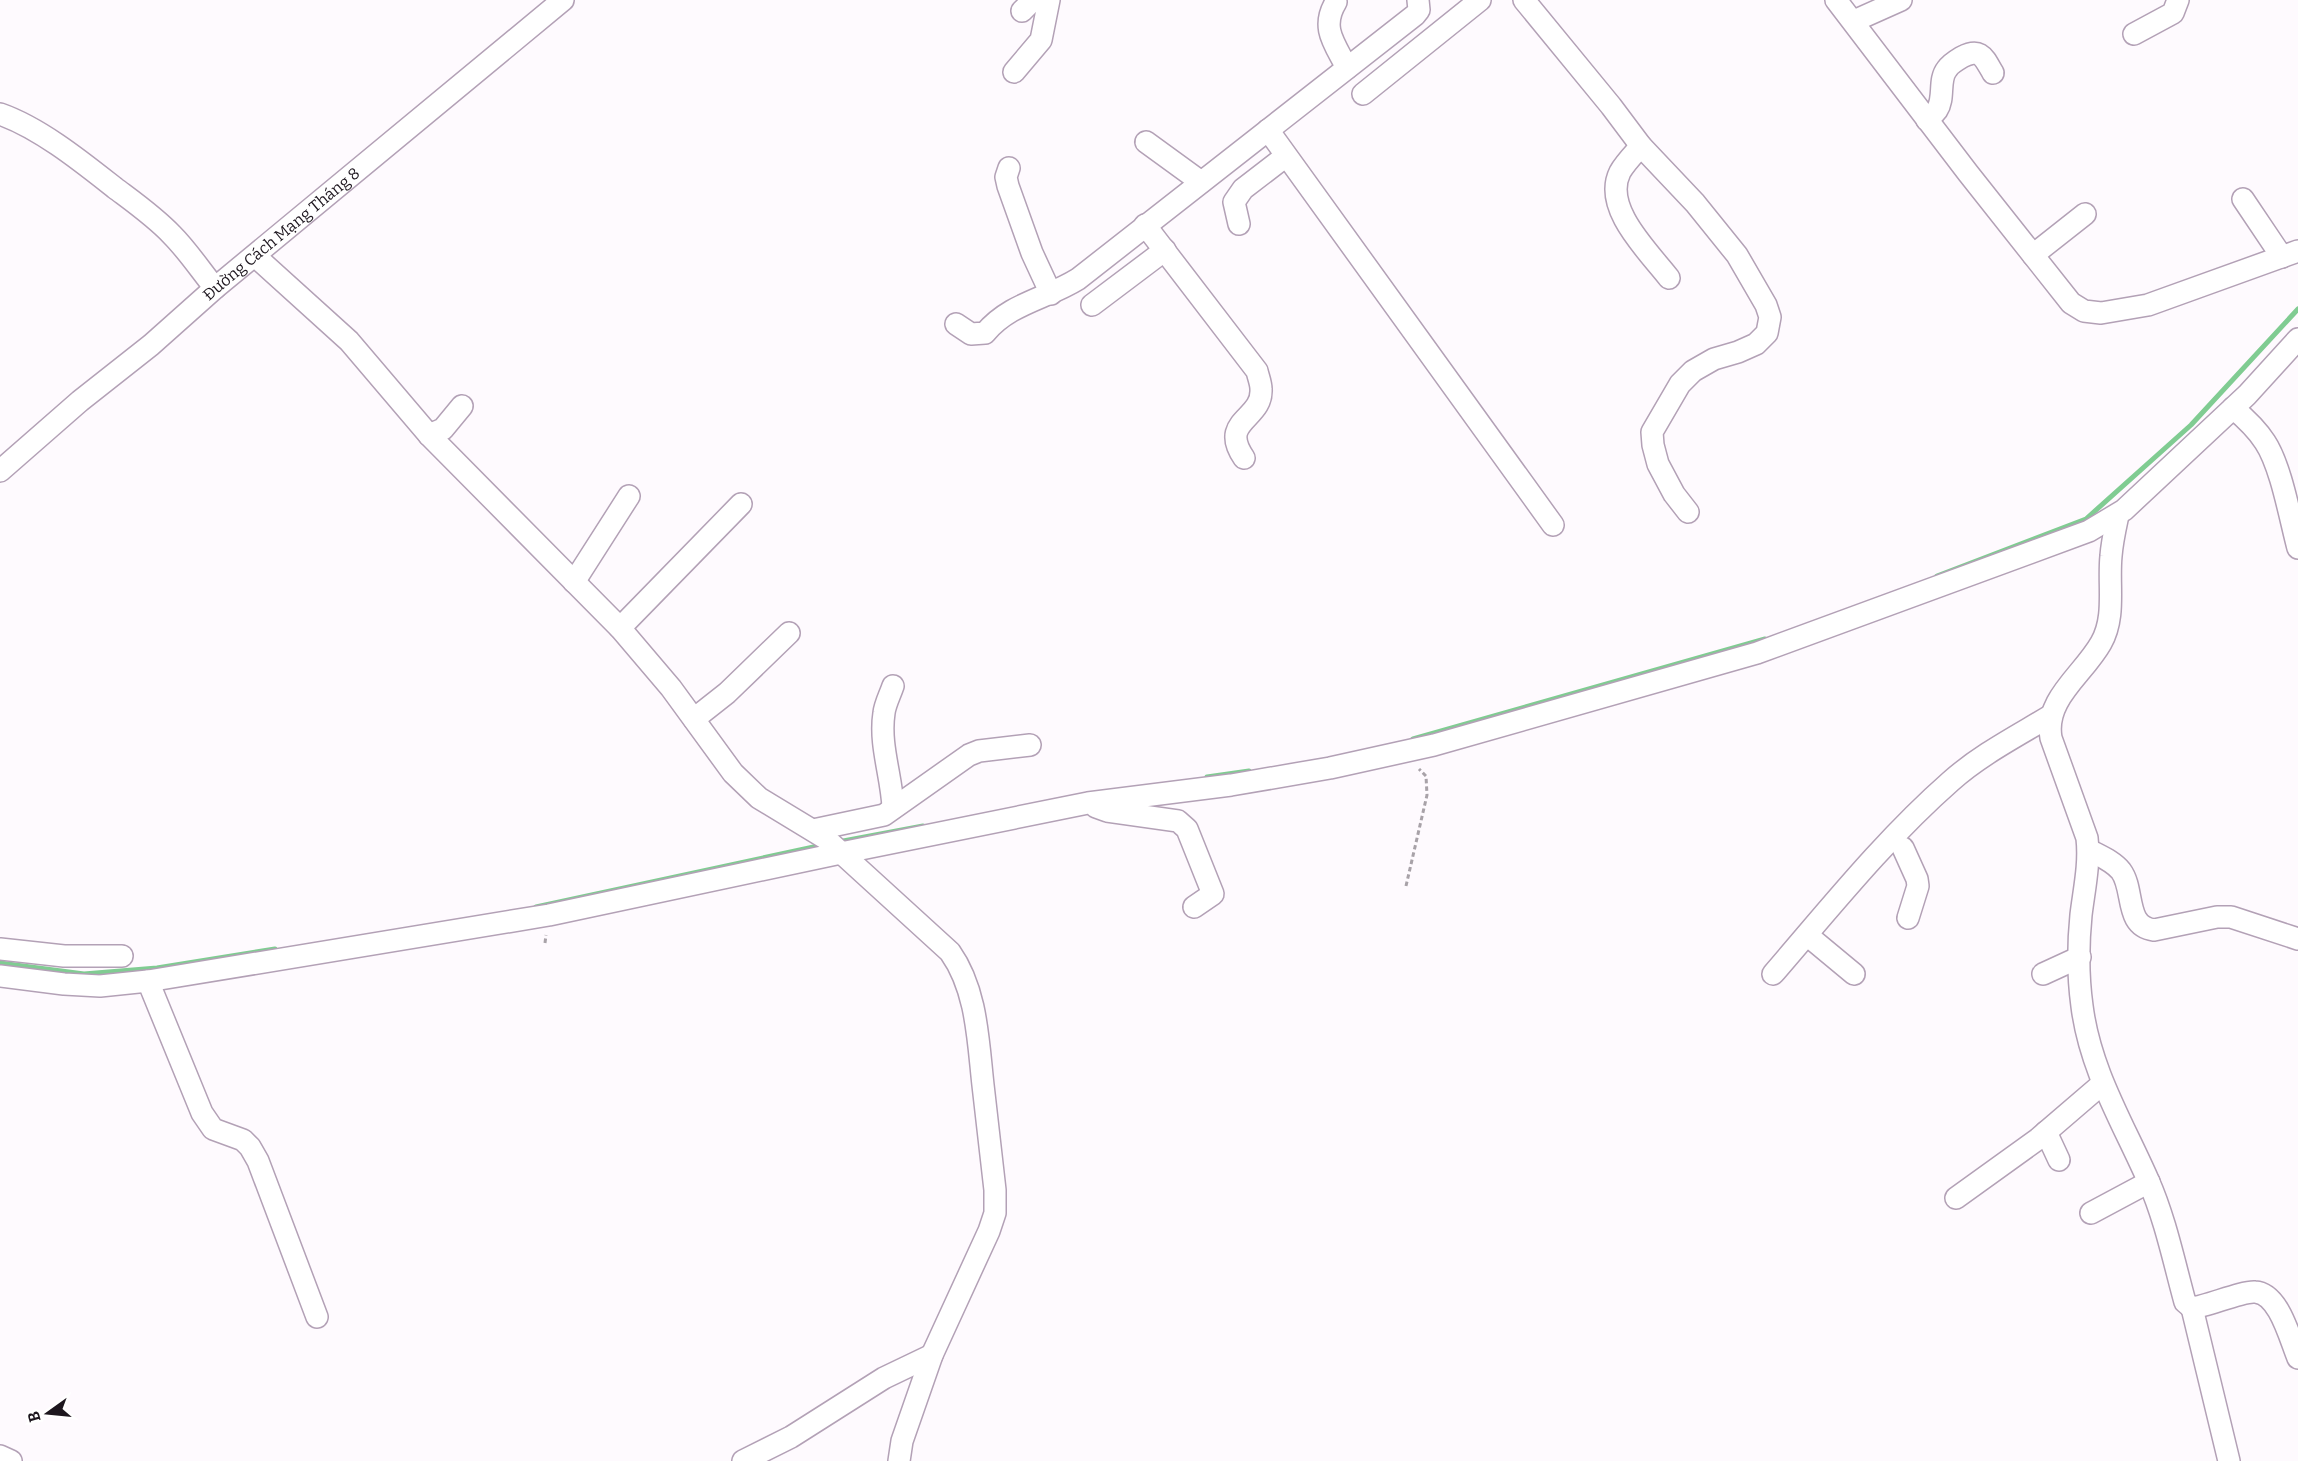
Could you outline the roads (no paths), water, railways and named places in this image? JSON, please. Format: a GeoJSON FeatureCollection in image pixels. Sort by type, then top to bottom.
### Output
{"type":"FeatureCollection","features":[{"type":"Feature","properties":{"kind":"street","name":"Đường Cách Mạng Tháng 8"},"geometry":{"type":"LineString","coordinates":[[0,471],[215,288],[563,0]]}},
{"type":"Feature","properties":{"kind":"street"},"geometry":{"type":"LineString","coordinates":[[1014,72],[1041,40],[1049,0]]}},
{"type":"Feature","properties":{"kind":"street"},"geometry":{"type":"LineString","coordinates":[[956,324],[971,334],[986,333],[999,318],[1013,309],[1051,294],[1078,279],[1415,15],[1419,10],[1418,0]]}},
{"type":"Feature","properties":{"kind":"street"},"geometry":{"type":"LineString","coordinates":[[1363,94],[1480,0]]}},
{"type":"Feature","properties":{"kind":"street"},"geometry":{"type":"LineString","coordinates":[[1524,0],[1641,146],[1695,203],[1737,255],[1761,295],[1770,317],[1767,333],[1756,344],[1714,359],[1686,378],[1680,384],[1652,432],[1658,464],[1674,494],[1688,512]]}},
{"type":"Feature","properties":{"kind":"street"},"geometry":{"type":"LineString","coordinates":[[1836,0],[2071,303],[2084,311],[2101,313],[2165,300],[2290,254],[2243,199]]}},
{"type":"Feature","properties":{"kind":"street"},"geometry":{"type":"LineString","coordinates":[[1854,21],[1901,0]]}},
{"type":"Feature","properties":{"kind":"street"},"geometry":{"type":"LineString","coordinates":[[2134,33],[2173,13],[2178,0]]}},
{"type":"Feature","properties":{"kind":"street"},"geometry":{"type":"LineString","coordinates":[[1336,2],[1329,13],[1327,23],[1347,68]]}},
{"type":"Feature","properties":{"kind":"street"},"geometry":{"type":"LineString","coordinates":[[1927,120],[1937,110],[1946,69],[1959,59],[1972,52],[1979,53],[1994,73]]}},
{"type":"Feature","properties":{"kind":"street"},"geometry":{"type":"LineString","coordinates":[[0,114],[15,119],[63,150],[154,218],[174,236],[215,288]]}},
{"type":"Feature","properties":{"kind":"street"},"geometry":{"type":"LineString","coordinates":[[1268,130],[1553,525]]}},
{"type":"Feature","properties":{"kind":"street"},"geometry":{"type":"LineString","coordinates":[[1146,142],[1201,182]]}},
{"type":"Feature","properties":{"kind":"street"},"geometry":{"type":"LineString","coordinates":[[1641,146],[1620,172],[1616,186],[1616,201],[1628,226],[1669,278]]}},
{"type":"Feature","properties":{"kind":"street"},"geometry":{"type":"LineString","coordinates":[[1239,224],[1234,202],[1243,189],[1287,156]]}},
{"type":"Feature","properties":{"kind":"street"},"geometry":{"type":"LineString","coordinates":[[1008,168],[1006,177],[1008,186],[1032,253],[1051,294]]}},
{"type":"Feature","properties":{"kind":"street"},"geometry":{"type":"LineString","coordinates":[[2033,255],[2085,214]]}},
{"type":"Feature","properties":{"kind":"street"},"geometry":{"type":"LineString","coordinates":[[1145,225],[1257,370],[1262,390],[1256,407],[1241,424],[1234,438],[1244,458]]}},
{"type":"Feature","properties":{"kind":"street"},"geometry":{"type":"LineString","coordinates":[[1092,305],[1165,250]]}},
{"type":"Feature","properties":{"kind":"street"},"geometry":{"type":"LineString","coordinates":[[255,256],[349,341],[429,435],[620,628],[672,688],[733,773],[745,786],[759,798],[829,842],[950,952],[960,966],[967,983],[977,1033],[995,1190],[994,1213],[989,1231],[932,1355],[902,1441],[899,1461]]}},
{"type":"Feature","properties":{"kind":"street"},"geometry":{"type":"LineString","coordinates":[[0,976],[100,986],[148,981],[549,915],[829,842],[1088,803],[1242,783],[1330,768],[1434,745],[1757,652],[2089,531],[2118,515],[2233,408],[2298,339]]}},
{"type":"Feature","properties":{"kind":"street"},"geometry":{"type":"LineString","coordinates":[[429,435],[443,429],[462,406]]}},
{"type":"Feature","properties":{"kind":"street"},"geometry":{"type":"LineString","coordinates":[[2233,408],[2250,423],[2266,443],[2274,463],[2298,548]]}},
{"type":"Feature","properties":{"kind":"street"},"geometry":{"type":"LineString","coordinates":[[574,582],[629,496]]}},
{"type":"Feature","properties":{"kind":"street"},"geometry":{"type":"LineString","coordinates":[[620,628],[741,504]]}},
{"type":"Feature","properties":{"kind":"street"},"geometry":{"type":"LineString","coordinates":[[2118,515],[2110,558],[2110,620],[2101,644],[2055,704],[2049,726],[2089,850],[2081,918],[2080,957],[2082,1006],[2089,1043],[2102,1084],[2149,1182],[2186,1302],[2192,1308],[2229,1461]]}},
{"type":"Feature","properties":{"kind":"street"},"geometry":{"type":"LineString","coordinates":[[694,719],[727,693],[789,633]]}},
{"type":"Feature","properties":{"kind":"street"},"geometry":{"type":"LineString","coordinates":[[893,686],[884,714],[885,759],[893,794],[893,808]]}},
{"type":"Feature","properties":{"kind":"street"},"geometry":{"type":"LineString","coordinates":[[1773,974],[1807,935],[1900,841],[1960,774],[2050,716]]}},
{"type":"Feature","properties":{"kind":"street"},"geometry":{"type":"LineString","coordinates":[[829,842],[876,819],[969,755],[980,751],[1030,745]]}},
{"type":"Feature","properties":{"kind":"street"},"geometry":{"type":"LineString","coordinates":[[1088,803],[1107,811],[1178,821],[1183,825],[1187,829],[1213,894],[1194,907]]}},
{"type":"Feature","properties":{"kind":"street"},"geometry":{"type":"LineString","coordinates":[[1900,841],[1918,886],[1908,918]]}},
{"type":"Feature","properties":{"kind":"street"},"geometry":{"type":"LineString","coordinates":[[2089,850],[2116,866],[2123,874],[2136,921],[2143,928],[2154,930],[2217,917],[2231,917],[2298,939]]}},
{"type":"Feature","properties":{"kind":"street"},"geometry":{"type":"LineString","coordinates":[[1807,935],[1854,974]]}},
{"type":"Feature","properties":{"kind":"street"},"geometry":{"type":"LineString","coordinates":[[0,950],[64,956],[122,956]]}},
{"type":"Feature","properties":{"kind":"street"},"geometry":{"type":"LineString","coordinates":[[2043,974],[2080,957]]}},
{"type":"Feature","properties":{"kind":"street"},"geometry":{"type":"LineString","coordinates":[[148,981],[202,1113],[213,1129],[243,1140],[258,1161],[317,1317]]}},
{"type":"Feature","properties":{"kind":"street"},"geometry":{"type":"LineString","coordinates":[[1956,1198],[2046,1132],[2102,1084]]}},
{"type":"Feature","properties":{"kind":"street"},"geometry":{"type":"LineString","coordinates":[[2046,1132],[2059,1160]]}},
{"type":"Feature","properties":{"kind":"street"},"geometry":{"type":"LineString","coordinates":[[2091,1213],[2149,1182]]}},
{"type":"Feature","properties":{"kind":"street"},"geometry":{"type":"LineString","coordinates":[[2192,1308],[2254,1291],[2269,1296],[2277,1307],[2298,1358]]}},
{"type":"Feature","properties":{"kind":"street"},"geometry":{"type":"LineString","coordinates":[[743,1461],[791,1437],[884,1378],[932,1355]]}},
{"type":"Feature","properties":{"kind":"street"},"geometry":{"type":"LineString","coordinates":[[0,1456],[11,1461]]}},
{"type":"Feature","properties":{"kind":"waterway"},"geometry":{"type":"LineString","coordinates":[[1937,576],[2086,519],[2191,425],[2298,309]]}},
{"type":"Feature","properties":{"kind":"waterway"},"geometry":{"type":"LineString","coordinates":[[1413,739],[1765,639]]}},
{"type":"Feature","properties":{"kind":"waterway"},"geometry":{"type":"LineString","coordinates":[[1207,777],[1249,771]]}},
{"type":"Feature","properties":{"kind":"waterway"},"geometry":{"type":"LineString","coordinates":[[838,842],[923,826]]}},
{"type":"Feature","properties":{"kind":"waterway"},"geometry":{"type":"LineString","coordinates":[[536,907],[823,845]]}},
{"type":"Feature","properties":{"kind":"waterway"},"geometry":{"type":"LineString","coordinates":[[0,963],[84,974],[157,968],[275,949]]}}]}
